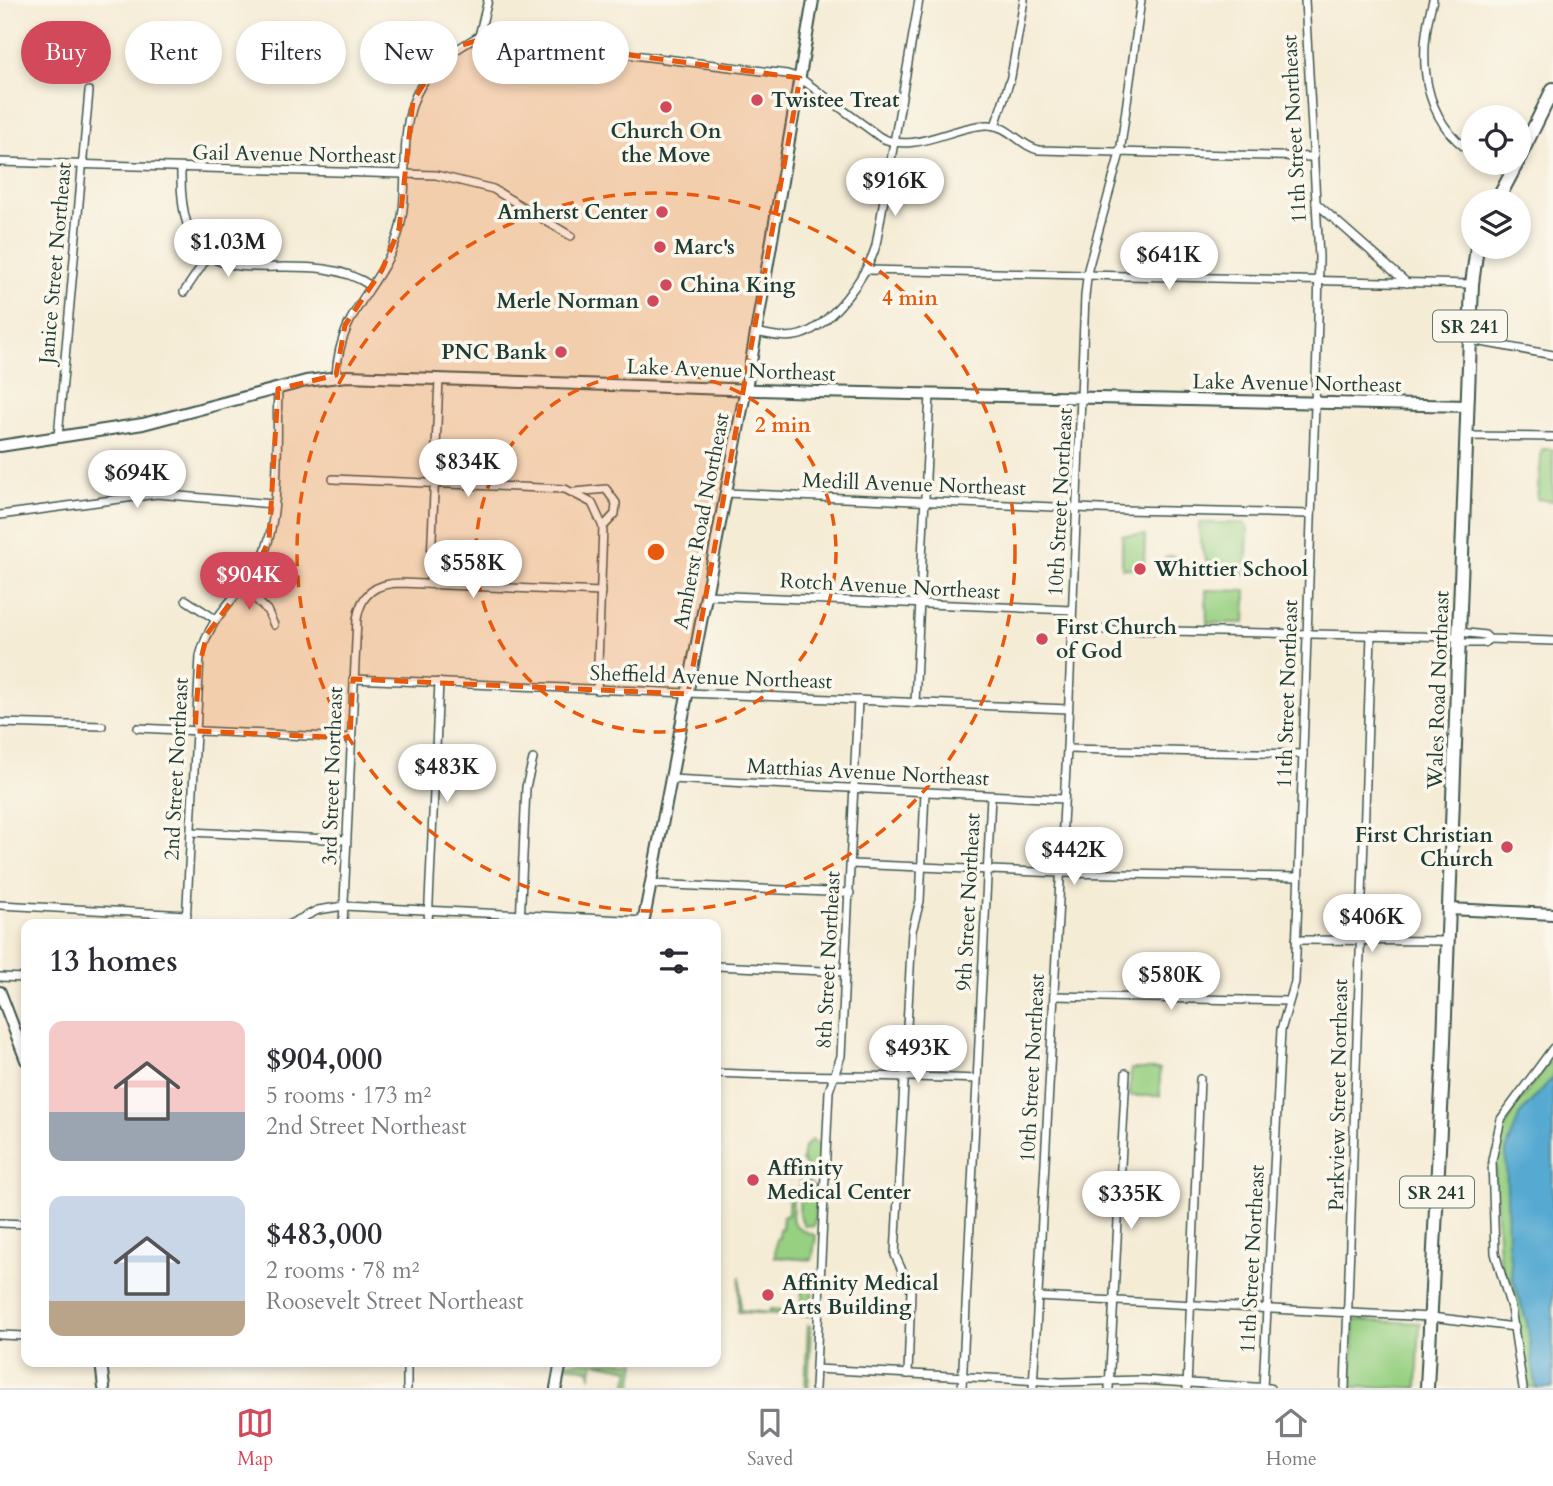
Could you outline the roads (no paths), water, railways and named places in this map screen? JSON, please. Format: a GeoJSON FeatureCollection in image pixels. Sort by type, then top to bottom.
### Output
{"type":"FeatureCollection","features":[{"type":"Feature","properties":{"kind":"main road"},"geometry":{"type":"LineString","coordinates":[[1531,134],[1553,89]]}},
{"type":"Feature","properties":{"kind":"main road","name":"Wales Road Northeast"},"geometry":{"type":"LineString","coordinates":[[1427,1388],[1448,941],[1472,284],[1476,259]]}},
{"type":"Feature","properties":{"kind":"street"},"geometry":{"type":"LineString","coordinates":[[483,21],[488,0]]}},
{"type":"Feature","properties":{"kind":"street","name":"Amherst Road Northeast"},"geometry":{"type":"LineString","coordinates":[[644,919],[746,390],[813,0]]}},
{"type":"Feature","properties":{"kind":"street"},"geometry":{"type":"LineString","coordinates":[[756,332],[778,336],[803,334],[819,324],[859,284],[868,270],[876,245],[919,0]]}},
{"type":"Feature","properties":{"kind":"street"},"geometry":{"type":"LineString","coordinates":[[995,125],[1011,77],[1024,0]]}},
{"type":"Feature","properties":{"kind":"street","name":"10th Street Northeast"},"geometry":{"type":"LineString","coordinates":[[1033,1384],[1067,749],[1087,276],[1119,153],[1141,0]]}},
{"type":"Feature","properties":{"kind":"street","name":"11th Street Northeast"},"geometry":{"type":"LineString","coordinates":[[1263,1388],[1281,1030],[1295,982],[1319,281],[1305,0]]}},
{"type":"Feature","properties":{"kind":"street"},"geometry":{"type":"LineString","coordinates":[[1433,0],[1424,50],[1427,87],[1444,125],[1461,144]]}},
{"type":"Feature","properties":{"kind":"street"},"geometry":{"type":"LineString","coordinates":[[629,54],[746,68],[800,78],[880,137],[895,143],[995,125],[1032,149],[1314,157]]}},
{"type":"Feature","properties":{"kind":"street"},"geometry":{"type":"LineString","coordinates":[[336,376],[342,334],[395,242],[406,173],[407,132],[413,101],[424,84]]}},
{"type":"Feature","properties":{"kind":"street","name":"Janice Street Northeast"},"geometry":{"type":"LineString","coordinates":[[58,437],[89,91]]}},
{"type":"Feature","properties":{"kind":"street","name":"Gail Avenue Northeast"},"geometry":{"type":"LineString","coordinates":[[0,162],[181,170],[406,173],[453,177],[493,189],[571,236]]}},
{"type":"Feature","properties":{"kind":"street"},"geometry":{"type":"LineString","coordinates":[[181,170],[183,218],[197,244],[209,255],[242,267],[333,269],[355,276],[371,286]]}},
{"type":"Feature","properties":{"kind":"street"},"geometry":{"type":"LineString","coordinates":[[1316,203],[1408,283]]}},
{"type":"Feature","properties":{"kind":"street"},"geometry":{"type":"LineString","coordinates":[[184,292],[209,255]]}},
{"type":"Feature","properties":{"kind":"street"},"geometry":{"type":"LineString","coordinates":[[868,270],[1472,284]]}},
{"type":"Feature","properties":{"kind":"street"},"geometry":{"type":"LineString","coordinates":[[1470,340],[1553,355]]}},
{"type":"Feature","properties":{"kind":"street","name":"Lake Avenue Northeast"},"geometry":{"type":"LineString","coordinates":[[0,446],[143,424],[336,376],[1082,399],[1468,406]]}},
{"type":"Feature","properties":{"kind":"street"},"geometry":{"type":"LineString","coordinates":[[430,584],[439,379]]}},
{"type":"Feature","properties":{"kind":"street","name":"2nd Street Northeast"},"geometry":{"type":"LineString","coordinates":[[187,919],[201,656],[215,619],[242,586],[266,548],[274,504],[278,389]]}},
{"type":"Feature","properties":{"kind":"street"},"geometry":{"type":"LineString","coordinates":[[915,703],[930,394]]}},
{"type":"Feature","properties":{"kind":"street"},"geometry":{"type":"LineString","coordinates":[[1467,436],[1553,437]]}},
{"type":"Feature","properties":{"kind":"street"},"geometry":{"type":"LineString","coordinates":[[333,479],[575,492],[601,488],[612,494],[616,509],[603,527]]}},
{"type":"Feature","properties":{"kind":"street"},"geometry":{"type":"LineString","coordinates":[[575,492],[592,503],[603,527],[597,690]]}},
{"type":"Feature","properties":{"kind":"street","name":"Medill Avenue Northeast"},"geometry":{"type":"LineString","coordinates":[[726,493],[1077,508],[1311,514]]}},
{"type":"Feature","properties":{"kind":"street"},"geometry":{"type":"LineString","coordinates":[[0,515],[156,494],[274,504]]}},
{"type":"Feature","properties":{"kind":"street","name":"3rd Street Northeast"},"geometry":{"type":"LineString","coordinates":[[343,919],[353,680],[356,630],[361,603],[375,587],[388,583],[601,592]]}},
{"type":"Feature","properties":{"kind":"street"},"geometry":{"type":"LineString","coordinates":[[242,586],[267,610],[274,625]]}},
{"type":"Feature","properties":{"kind":"street","name":"Rotch Avenue Northeast"},"geometry":{"type":"LineString","coordinates":[[706,595],[1072,610]]}},
{"type":"Feature","properties":{"kind":"street"},"geometry":{"type":"LineString","coordinates":[[186,600],[215,619]]}},
{"type":"Feature","properties":{"kind":"street"},"geometry":{"type":"LineString","coordinates":[[1072,629],[1459,637],[1483,643],[1489,639],[1553,641]]}},
{"type":"Feature","properties":{"kind":"street","name":"Parkview Street Northeast"},"geometry":{"type":"LineString","coordinates":[[1345,1388],[1371,635]]}},
{"type":"Feature","properties":{"kind":"street","name":"Sheffield Avenue Northeast"},"geometry":{"type":"LineString","coordinates":[[353,680],[1068,709]]}},
{"type":"Feature","properties":{"kind":"street"},"geometry":{"type":"LineString","coordinates":[[428,919],[439,682]]}},
{"type":"Feature","properties":{"kind":"street","name":"8th Street Northeast"},"geometry":{"type":"LineString","coordinates":[[815,1388],[829,1091],[841,1056],[858,700]]}},
{"type":"Feature","properties":{"kind":"street"},"geometry":{"type":"LineString","coordinates":[[0,723],[102,726]]}},
{"type":"Feature","properties":{"kind":"street"},"geometry":{"type":"LineString","coordinates":[[138,729],[350,738]]}},
{"type":"Feature","properties":{"kind":"street"},"geometry":{"type":"LineString","coordinates":[[1067,749],[1303,754]]}},
{"type":"Feature","properties":{"kind":"street"},"geometry":{"type":"LineString","coordinates":[[520,919],[526,787],[533,759]]}},
{"type":"Feature","properties":{"kind":"street","name":"Matthias Avenue Northeast"},"geometry":{"type":"LineString","coordinates":[[671,779],[1064,799]]}},
{"type":"Feature","properties":{"kind":"street"},"geometry":{"type":"LineString","coordinates":[[908,1374],[911,1290],[895,1255],[912,931],[919,911],[925,792]]}},
{"type":"Feature","properties":{"kind":"street","name":"9th Street Northeast"},"geometry":{"type":"LineString","coordinates":[[962,1388],[992,796]]}},
{"type":"Feature","properties":{"kind":"street"},"geometry":{"type":"LineString","coordinates":[[191,832],[346,839]]}},
{"type":"Feature","properties":{"kind":"street"},"geometry":{"type":"LineString","coordinates":[[851,864],[1060,873],[1298,877]]}},
{"type":"Feature","properties":{"kind":"street"},"geometry":{"type":"LineString","coordinates":[[651,884],[850,893]]}},
{"type":"Feature","properties":{"kind":"street"},"geometry":{"type":"LineString","coordinates":[[0,905],[187,915]]}},
{"type":"Feature","properties":{"kind":"street"},"geometry":{"type":"LineString","coordinates":[[300,919],[318,910],[344,906],[510,919]]}},
{"type":"Feature","properties":{"kind":"street"},"geometry":{"type":"LineString","coordinates":[[1449,909],[1553,914]]}},
{"type":"Feature","properties":{"kind":"street"},"geometry":{"type":"LineString","coordinates":[[1296,940],[1448,941]]}},
{"type":"Feature","properties":{"kind":"street"},"geometry":{"type":"LineString","coordinates":[[721,966],[845,972]]}},
{"type":"Feature","properties":{"kind":"street"},"geometry":{"type":"LineString","coordinates":[[0,977],[21,978]]}},
{"type":"Feature","properties":{"kind":"street"},"geometry":{"type":"LineString","coordinates":[[0,992],[21,1047]]}},
{"type":"Feature","properties":{"kind":"street"},"geometry":{"type":"LineString","coordinates":[[1054,996],[1289,1001]]}},
{"type":"Feature","properties":{"kind":"street"},"geometry":{"type":"LineString","coordinates":[[1523,1388],[1515,1327],[1495,1253],[1491,1197],[1494,1139],[1504,1113],[1553,1048]]}},
{"type":"Feature","properties":{"kind":"street"},"geometry":{"type":"LineString","coordinates":[[721,1073],[817,1078],[835,1075],[976,1079]]}},
{"type":"Feature","properties":{"kind":"street"},"geometry":{"type":"LineString","coordinates":[[1110,1384],[1125,1073]]}},
{"type":"Feature","properties":{"kind":"street"},"geometry":{"type":"LineString","coordinates":[[1187,1385],[1200,1079]]}},
{"type":"Feature","properties":{"kind":"street"},"geometry":{"type":"LineString","coordinates":[[0,1223],[21,1224]]}},
{"type":"Feature","properties":{"kind":"street"},"geometry":{"type":"LineString","coordinates":[[1037,1297],[1431,1317],[1515,1327]]}},
{"type":"Feature","properties":{"kind":"street"},"geometry":{"type":"LineString","coordinates":[[0,1335],[21,1336]]}},
{"type":"Feature","properties":{"kind":"street"},"geometry":{"type":"LineString","coordinates":[[102,1367],[103,1388]]}},
{"type":"Feature","properties":{"kind":"street"},"geometry":{"type":"LineString","coordinates":[[407,1388],[408,1367]]}},
{"type":"Feature","properties":{"kind":"street"},"geometry":{"type":"LineString","coordinates":[[556,1388],[560,1367]]}},
{"type":"Feature","properties":{"kind":"street"},"geometry":{"type":"LineString","coordinates":[[816,1369],[962,1376],[1033,1384],[1270,1388]]}},
{"type":"Feature","properties":{"kind":"water"},"geometry":{"type":"Polygon","coordinates":[[[1553,1077],[1553,1388],[1536,1388],[1527,1323],[1512,1276],[1508,1242],[1506,1151],[1520,1114],[1553,1077]]]}},
{"type":"Feature","properties":{"kind":"place","name":"Twistee Treat"},"geometry":{"type":"Point","coordinates":[757,100]}},
{"type":"Feature","properties":{"kind":"place","name":"Church On the Move"},"geometry":{"type":"Point","coordinates":[666,107]}},
{"type":"Feature","properties":{"kind":"place","name":"Amherst Center"},"geometry":{"type":"Point","coordinates":[662,212]}},
{"type":"Feature","properties":{"kind":"place","name":"Marc's"},"geometry":{"type":"Point","coordinates":[660,247]}},
{"type":"Feature","properties":{"kind":"place","name":"China King"},"geometry":{"type":"Point","coordinates":[666,285]}},
{"type":"Feature","properties":{"kind":"place","name":"Merle Norman"},"geometry":{"type":"Point","coordinates":[653,301]}},
{"type":"Feature","properties":{"kind":"place","name":"PNC Bank"},"geometry":{"type":"Point","coordinates":[561,352]}},
{"type":"Feature","properties":{"kind":"place","name":"Whittier School"},"geometry":{"type":"Point","coordinates":[1140,569]}},
{"type":"Feature","properties":{"kind":"place","name":"First Church of God"},"geometry":{"type":"Point","coordinates":[1042,639]}},
{"type":"Feature","properties":{"kind":"place","name":"First Christian Church"},"geometry":{"type":"Point","coordinates":[1507,847]}},
{"type":"Feature","properties":{"kind":"place","name":"Affinity Medical Center"},"geometry":{"type":"Point","coordinates":[753,1180]}},
{"type":"Feature","properties":{"kind":"place","name":"Affinity Medical Arts Building"},"geometry":{"type":"Point","coordinates":[768,1295]}}]}
